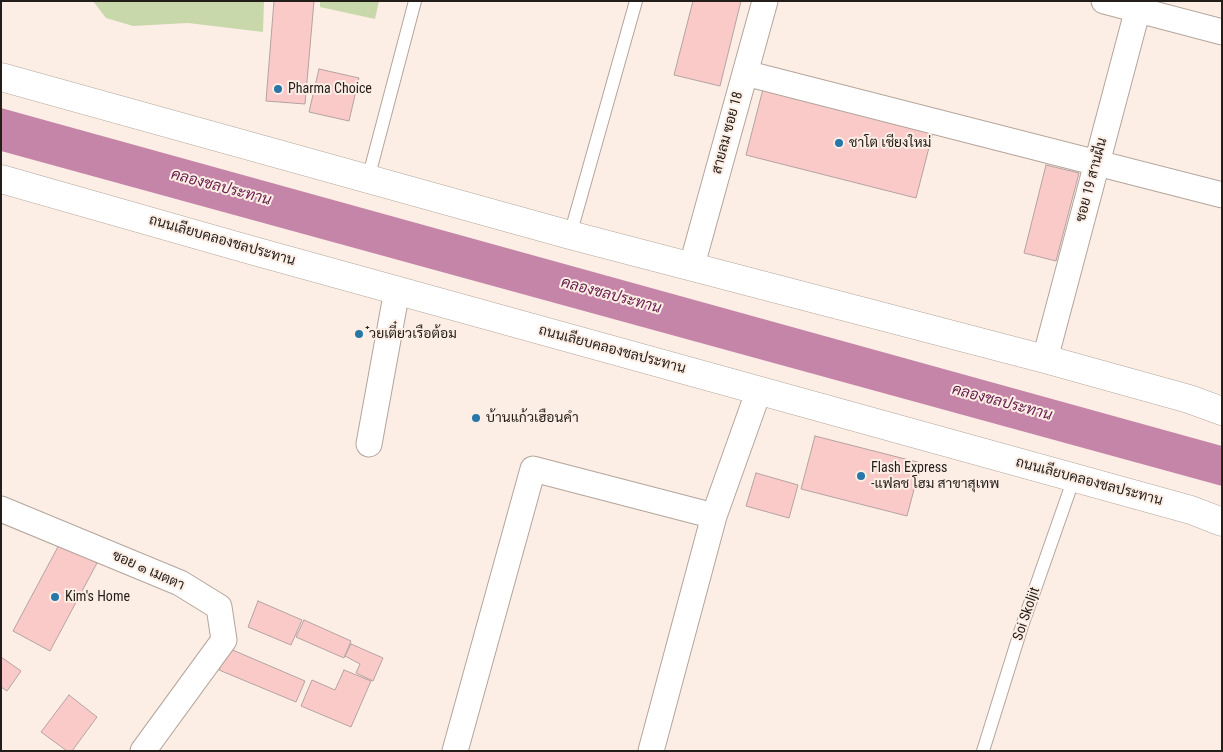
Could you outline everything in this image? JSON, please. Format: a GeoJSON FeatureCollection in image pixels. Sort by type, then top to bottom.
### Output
{"type":"FeatureCollection","features":[{"type":"Feature","properties":{"kind":"main road"},"geometry":{"type":"LineString","coordinates":[[1,77],[570,235],[692,265],[1045,359],[1190,399],[1222,411]]}},
{"type":"Feature","properties":{"kind":"main road","name":"ถนนเลียบคลองชลประทาน"},"geometry":{"type":"LineString","coordinates":[[1,179],[1192,510],[1222,522]]}},
{"type":"Feature","properties":{"kind":"street","name":"สายลม ซอย 18"},"geometry":{"type":"LineString","coordinates":[[692,265],[765,1]]}},
{"type":"Feature","properties":{"kind":"street"},"geometry":{"type":"LineString","coordinates":[[1104,1],[1139,6],[1222,32]]}},
{"type":"Feature","properties":{"kind":"street","name":"ซอย 19 สานฝัน"},"geometry":{"type":"LineString","coordinates":[[1045,359],[1139,6]]}},
{"type":"Feature","properties":{"kind":"street"},"geometry":{"type":"LineString","coordinates":[[745,73],[1222,195]]}},
{"type":"Feature","properties":{"kind":"street"},"geometry":{"type":"LineString","coordinates":[[370,444],[397,290]]}},
{"type":"Feature","properties":{"kind":"street"},"geometry":{"type":"LineString","coordinates":[[651,751],[714,516],[759,390]]}},
{"type":"Feature","properties":{"kind":"street"},"geometry":{"type":"LineString","coordinates":[[455,751],[533,469],[714,516]]}},
{"type":"Feature","properties":{"kind":"street","name":"ซอย ๑ เมตตา"},"geometry":{"type":"LineString","coordinates":[[1,509],[180,583],[219,607],[224,640],[143,751]]}},
{"type":"Feature","properties":{"kind":"lane"},"geometry":{"type":"LineString","coordinates":[[368,179],[415,1]]}},
{"type":"Feature","properties":{"kind":"lane"},"geometry":{"type":"LineString","coordinates":[[570,235],[636,1]]}},
{"type":"Feature","properties":{"kind":"lane","name":"Soi Skoljit"},"geometry":{"type":"LineString","coordinates":[[983,751],[1022,626],[1074,478]]}},
{"type":"Feature","properties":{"kind":"green space"},"geometry":{"type":"Polygon","coordinates":[[[93,1],[264,1],[263,32],[188,23],[133,26],[106,18],[93,1]]]}},
{"type":"Feature","properties":{"kind":"green space"},"geometry":{"type":"Polygon","coordinates":[[[320,1],[379,1],[375,19],[320,7],[320,1]]]}},
{"type":"Feature","properties":{"kind":"water","name":"คลองชลประทาน"},"geometry":{"type":"Polygon","coordinates":[[[1,108],[1222,446],[1222,486],[1,151],[1,108]]]}},
{"type":"Feature","properties":{"kind":"building"},"geometry":{"type":"Polygon","coordinates":[[[274,1],[314,1],[305,104],[266,101],[274,1]]]}},
{"type":"Feature","properties":{"kind":"building"},"geometry":{"type":"Polygon","coordinates":[[[693,1],[741,1],[720,86],[674,75],[693,1]]]}},
{"type":"Feature","properties":{"kind":"building"},"geometry":{"type":"Polygon","coordinates":[[[319,69],[359,78],[349,121],[309,112],[319,69]]]}},
{"type":"Feature","properties":{"kind":"building","name":"ชาโต เชียงใหม่"},"geometry":{"type":"Polygon","coordinates":[[[763,89],[933,132],[916,198],[746,155],[763,89]]]}},
{"type":"Feature","properties":{"kind":"building"},"geometry":{"type":"Polygon","coordinates":[[[1046,165],[1079,173],[1056,261],[1024,253],[1046,165]]]}},
{"type":"Feature","properties":{"kind":"building","name":"Flash Express -แฟลช โฮม สาขาสุเทพ"},"geometry":{"type":"Polygon","coordinates":[[[815,436],[921,463],[907,516],[801,489],[815,436]]]}},
{"type":"Feature","properties":{"kind":"building"},"geometry":{"type":"Polygon","coordinates":[[[756,473],[798,485],[789,518],[746,506],[756,473]]]}},
{"type":"Feature","properties":{"kind":"building","name":"Kim's Home"},"geometry":{"type":"Polygon","coordinates":[[[60,543],[97,563],[50,651],[13,631],[60,543]]]}},
{"type":"Feature","properties":{"kind":"building"},"geometry":{"type":"Polygon","coordinates":[[[258,601],[302,620],[291,645],[248,627],[258,601]]]}},
{"type":"Feature","properties":{"kind":"building"},"geometry":{"type":"Polygon","coordinates":[[[304,620],[351,641],[344,658],[296,637],[304,620]]]}},
{"type":"Feature","properties":{"kind":"building"},"geometry":{"type":"Polygon","coordinates":[[[351,644],[383,658],[373,681],[356,673],[360,664],[345,656],[351,644]]]}},
{"type":"Feature","properties":{"kind":"building"},"geometry":{"type":"Polygon","coordinates":[[[228,648],[305,681],[296,702],[219,670],[228,648]]]}},
{"type":"Feature","properties":{"kind":"building"},"geometry":{"type":"Polygon","coordinates":[[[1,657],[21,671],[7,691],[1,687],[1,657]]]}},
{"type":"Feature","properties":{"kind":"building"},"geometry":{"type":"Polygon","coordinates":[[[344,670],[371,681],[351,727],[301,706],[312,680],[335,690],[344,670]]]}},
{"type":"Feature","properties":{"kind":"building"},"geometry":{"type":"Polygon","coordinates":[[[69,695],[97,717],[72,751],[67,751],[41,732],[69,695]]]}},
{"type":"Feature","properties":{"kind":"place","name":"Pharma Choice"},"geometry":{"type":"Point","coordinates":[278,89]}},
{"type":"Feature","properties":{"kind":"place","name":"ชาโต เชียงใหม่"},"geometry":{"type":"Point","coordinates":[839,143]}},
{"type":"Feature","properties":{"kind":"place","name":"๋วยเตี๋ยวเรือต้อม"},"geometry":{"type":"Point","coordinates":[359,334]}},
{"type":"Feature","properties":{"kind":"place","name":"บ้านแก้วเฮือนคำ"},"geometry":{"type":"Point","coordinates":[476,418]}},
{"type":"Feature","properties":{"kind":"place","name":"Flash Express -แฟลช โฮม สาขาสุเทพ"},"geometry":{"type":"Point","coordinates":[861,476]}},
{"type":"Feature","properties":{"kind":"place","name":"Kim's Home"},"geometry":{"type":"Point","coordinates":[55,597]}}]}
